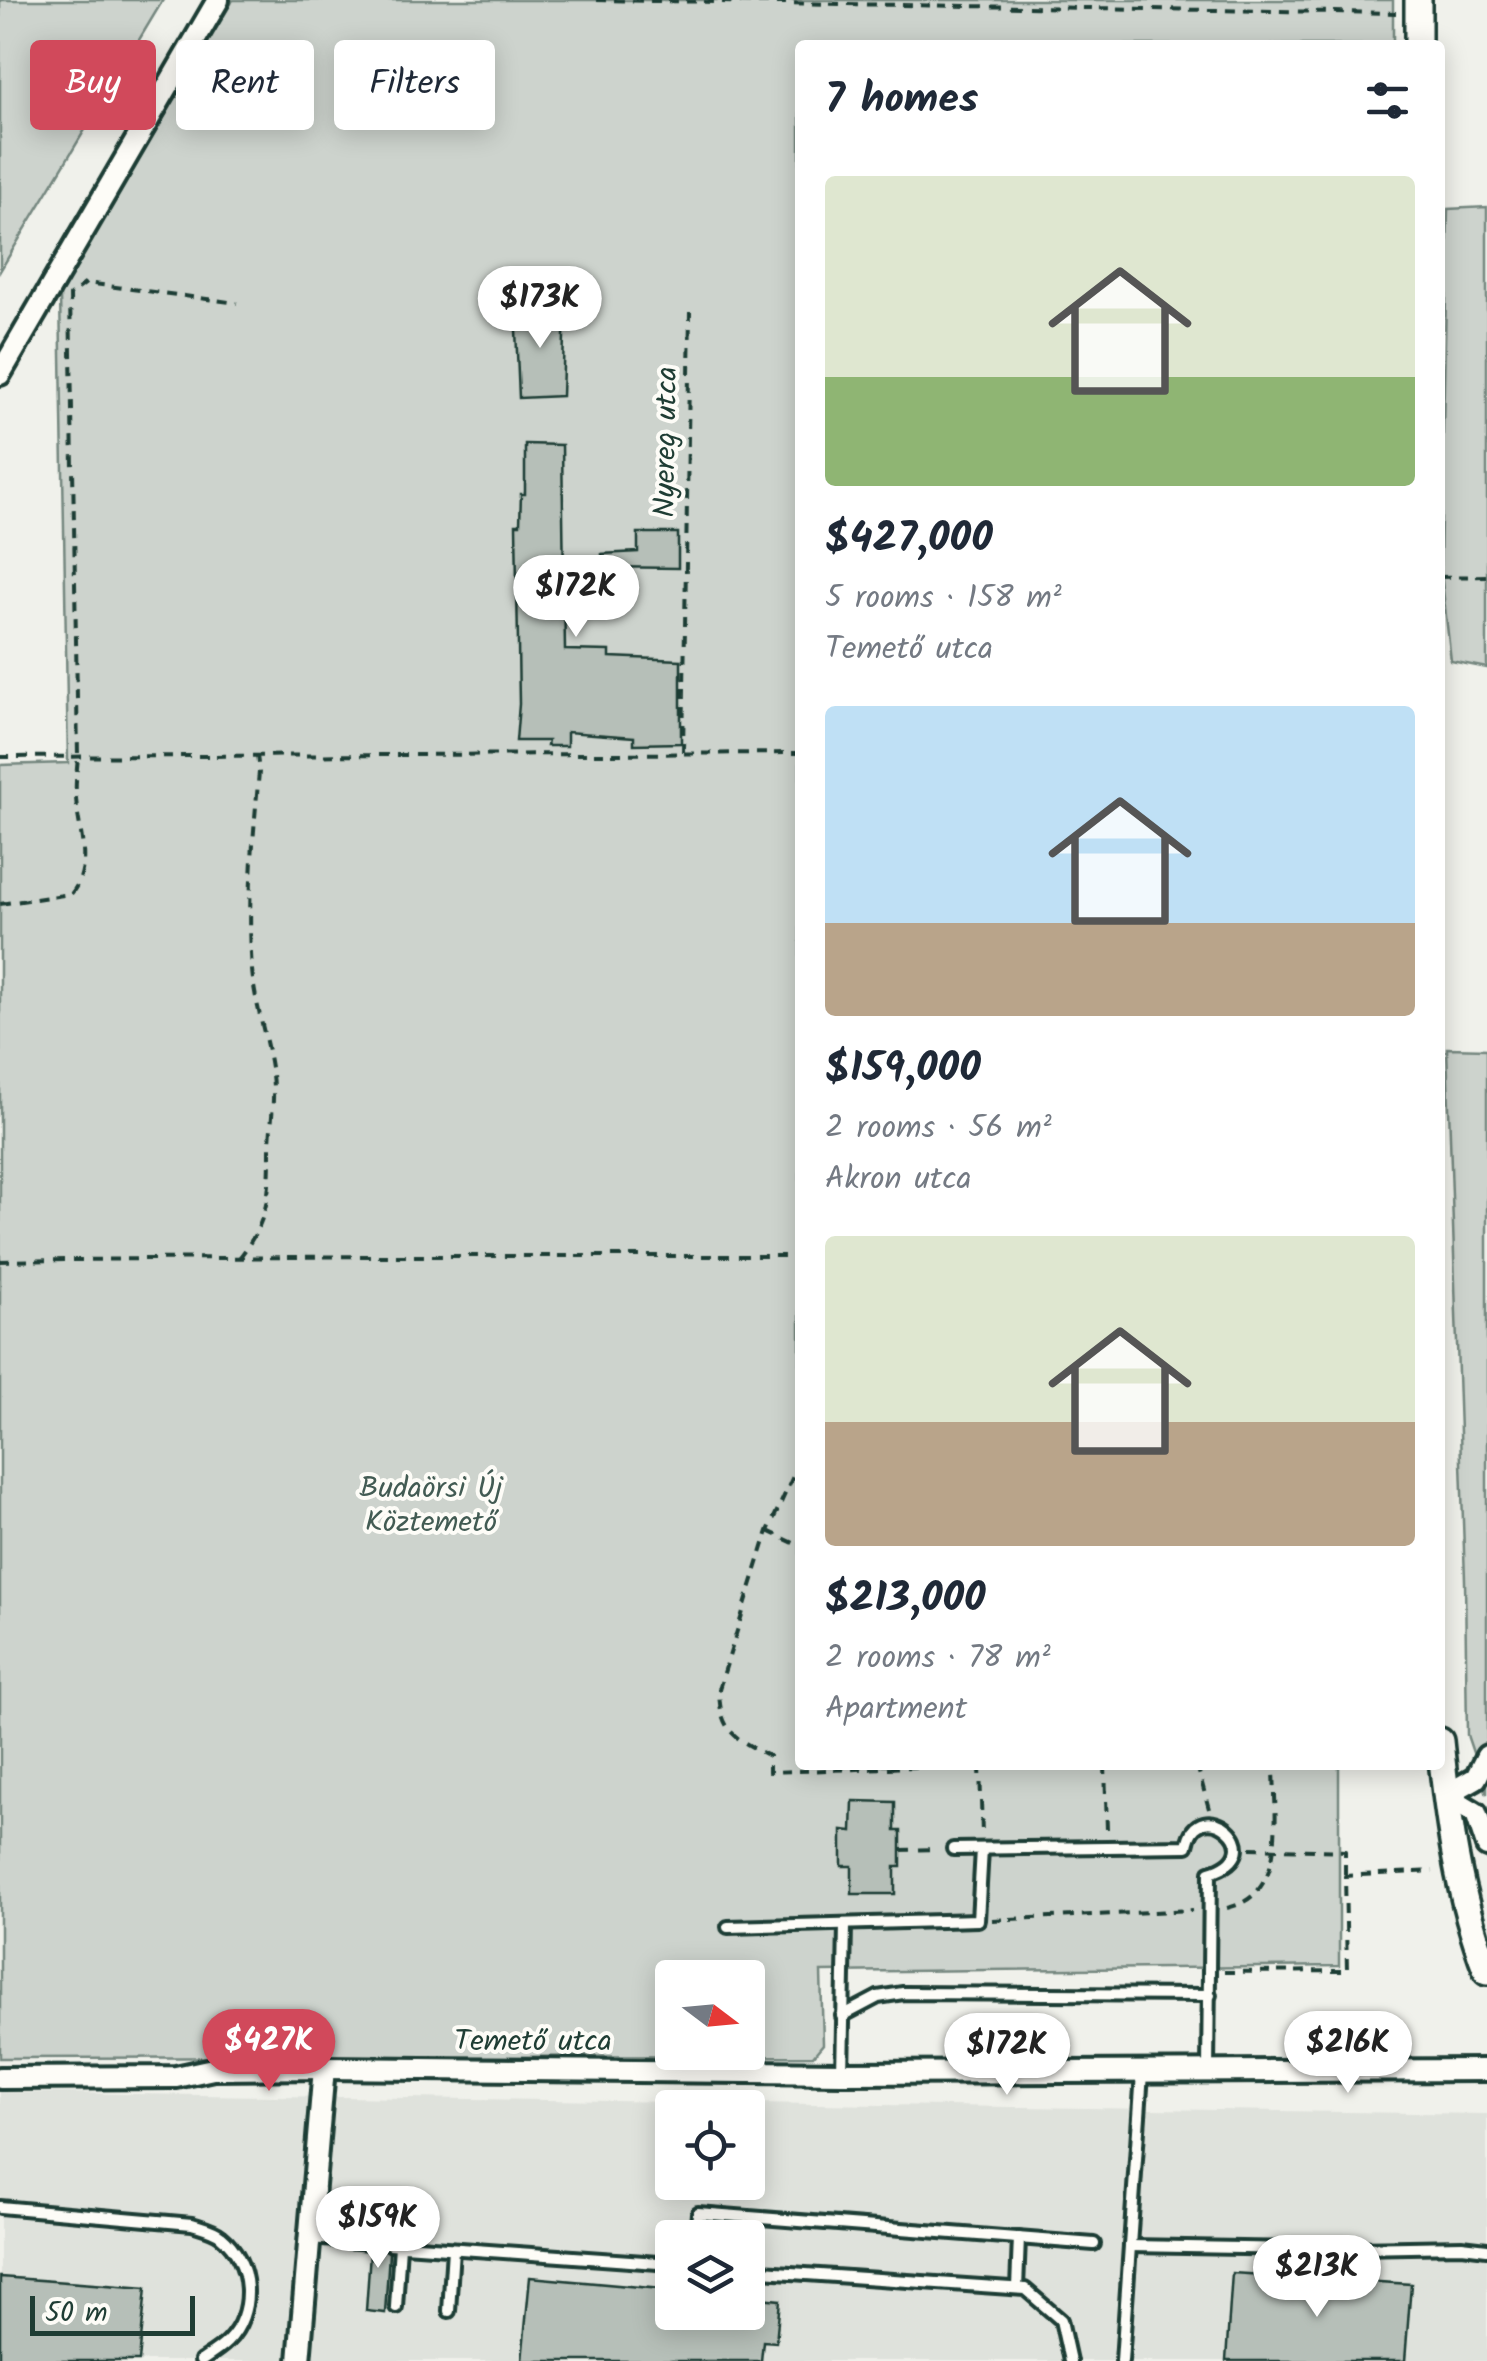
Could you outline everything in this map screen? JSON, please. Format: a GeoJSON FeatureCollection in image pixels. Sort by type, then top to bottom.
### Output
{"type":"FeatureCollection","features":[{"type":"Feature","properties":{"kind":"street"},"geometry":{"type":"LineString","coordinates":[[0,374],[218,0]]}},
{"type":"Feature","properties":{"kind":"street"},"geometry":{"type":"LineString","coordinates":[[1418,6],[1418,40]]}},
{"type":"Feature","properties":{"kind":"street"},"geometry":{"type":"LineString","coordinates":[[1446,1795],[1476,1778],[1487,1756]]}},
{"type":"Feature","properties":{"kind":"street"},"geometry":{"type":"LineString","coordinates":[[1443,1770],[1457,1869],[1487,1971]]}},
{"type":"Feature","properties":{"kind":"street"},"geometry":{"type":"LineString","coordinates":[[1446,1795],[1476,1812],[1487,1846]]}},
{"type":"Feature","properties":{"kind":"street"},"geometry":{"type":"LineString","coordinates":[[299,2361],[324,2068]]}},
{"type":"Feature","properties":{"kind":"street","name":"Temető utca"},"geometry":{"type":"LineString","coordinates":[[0,2078],[176,2077],[213,2070],[324,2068],[842,2073],[1487,2070]]}},
{"type":"Feature","properties":{"kind":"lane"},"geometry":{"type":"LineString","coordinates":[[953,1849],[1186,1846],[1192,1832],[1212,1821],[1228,1828],[1236,1848],[1229,1867],[1210,1872],[1208,2071]]}},
{"type":"Feature","properties":{"kind":"lane"},"geometry":{"type":"LineString","coordinates":[[728,1927],[978,1920],[982,1850]]}},
{"type":"Feature","properties":{"kind":"lane"},"geometry":{"type":"LineString","coordinates":[[842,2073],[845,1926]]}},
{"type":"Feature","properties":{"kind":"lane"},"geometry":{"type":"LineString","coordinates":[[842,2016],[878,1997],[903,1993],[1210,1995]]}},
{"type":"Feature","properties":{"kind":"lane"},"geometry":{"type":"LineString","coordinates":[[1122,2361],[1142,2073]]}},
{"type":"Feature","properties":{"kind":"lane"},"geometry":{"type":"LineString","coordinates":[[0,2207],[192,2224],[220,2234],[240,2258],[248,2285],[246,2312],[228,2341],[201,2361]]}},
{"type":"Feature","properties":{"kind":"lane"},"geometry":{"type":"LineString","coordinates":[[697,2220],[698,2212],[1094,2244]]}},
{"type":"Feature","properties":{"kind":"lane"},"geometry":{"type":"LineString","coordinates":[[311,2238],[371,2243]]}},
{"type":"Feature","properties":{"kind":"lane"},"geometry":{"type":"LineString","coordinates":[[1016,2288],[1019,2238]]}},
{"type":"Feature","properties":{"kind":"lane"},"geometry":{"type":"LineString","coordinates":[[396,2307],[395,2245],[655,2263]]}},
{"type":"Feature","properties":{"kind":"lane"},"geometry":{"type":"LineString","coordinates":[[1130,2246],[1487,2249]]}},
{"type":"Feature","properties":{"kind":"lane"},"geometry":{"type":"LineString","coordinates":[[448,2311],[454,2249]]}},
{"type":"Feature","properties":{"kind":"lane"},"geometry":{"type":"LineString","coordinates":[[765,2271],[1025,2289],[1060,2320],[1070,2361]]}},
{"type":"Feature","properties":{"kind":"path"},"geometry":{"type":"LineString","coordinates":[[596,0],[1418,6]]}},
{"type":"Feature","properties":{"kind":"path"},"geometry":{"type":"LineString","coordinates":[[0,904],[6,900],[71,894],[82,878],[84,863],[76,796],[70,294],[86,283],[237,303]]}},
{"type":"Feature","properties":{"kind":"path","name":"Nyereg utca"},"geometry":{"type":"LineString","coordinates":[[683,753],[690,312]]}},
{"type":"Feature","properties":{"kind":"path"},"geometry":{"type":"LineString","coordinates":[[1445,577],[1487,576]]}},
{"type":"Feature","properties":{"kind":"path"},"geometry":{"type":"LineString","coordinates":[[0,757],[795,752]]}},
{"type":"Feature","properties":{"kind":"path"},"geometry":{"type":"LineString","coordinates":[[239,1258],[255,1238],[265,1215],[272,1176],[272,1079],[252,976],[250,922],[257,755]]}},
{"type":"Feature","properties":{"kind":"path"},"geometry":{"type":"LineString","coordinates":[[0,1261],[795,1256]]}},
{"type":"Feature","properties":{"kind":"path"},"geometry":{"type":"LineString","coordinates":[[795,1472],[768,1531],[718,1689],[720,1716],[739,1740],[769,1756],[769,1772],[806,1770]]}},
{"type":"Feature","properties":{"kind":"path"},"geometry":{"type":"LineString","coordinates":[[768,1531],[795,1544]]}},
{"type":"Feature","properties":{"kind":"path"},"geometry":{"type":"LineString","coordinates":[[978,1770],[982,1850]]}},
{"type":"Feature","properties":{"kind":"path"},"geometry":{"type":"LineString","coordinates":[[1105,1770],[1108,1849]]}},
{"type":"Feature","properties":{"kind":"path"},"geometry":{"type":"LineString","coordinates":[[1198,1770],[1212,1821]]}},
{"type":"Feature","properties":{"kind":"path"},"geometry":{"type":"LineString","coordinates":[[978,1920],[1244,1905],[1269,1875],[1274,1849],[1274,1770]]}},
{"type":"Feature","properties":{"kind":"path"},"geometry":{"type":"LineString","coordinates":[[1211,1972],[1346,1971],[1345,1850],[1236,1848]]}},
{"type":"Feature","properties":{"kind":"path"},"geometry":{"type":"LineString","coordinates":[[901,1850],[953,1849]]}},
{"type":"Feature","properties":{"kind":"path"},"geometry":{"type":"LineString","coordinates":[[1345,1876],[1457,1869]]}},
{"type":"Feature","properties":{"kind":"shaded area"},"geometry":{"type":"Polygon","coordinates":[[[0,2092],[655,2102],[655,2200],[765,2200],[765,2103],[1487,2114],[1487,2361],[0,2361],[0,2092]]]}},
{"type":"Feature","properties":{"kind":"green space"},"geometry":{"type":"Polygon","coordinates":[[[0,0],[163,0],[139,40],[30,40],[30,130],[85,130],[0,271],[0,0]]]}},
{"type":"Feature","properties":{"kind":"green space","name":"Budaörsi Új Köztemető"},"geometry":{"type":"Polygon","coordinates":[[[233,0],[1393,0],[1393,40],[795,40],[795,1770],[1339,1770],[1339,1966],[821,1972],[823,2044],[813,2056],[765,2056],[765,1960],[655,1960],[655,2056],[0,2058],[0,765],[68,763],[60,294],[176,97],[176,130],[314,130],[314,40],[209,40],[233,0]]]}},
{"type":"Feature","properties":{"kind":"green space"},"geometry":{"type":"Polygon","coordinates":[[[1487,207],[1487,668],[1451,661],[1445,608],[1448,209],[1487,207]]]}},
{"type":"Feature","properties":{"kind":"green space"},"geometry":{"type":"Polygon","coordinates":[[[1447,1048],[1487,1049],[1487,1794],[1467,1735],[1447,1048]]]}},
{"type":"Feature","properties":{"kind":"building"},"geometry":{"type":"Polygon","coordinates":[[[515,306],[565,307],[562,396],[519,398],[515,306]]]}},
{"type":"Feature","properties":{"kind":"building"},"geometry":{"type":"Polygon","coordinates":[[[525,444],[562,445],[565,650],[610,651],[610,657],[681,660],[681,743],[634,744],[634,737],[567,732],[567,746],[547,746],[548,741],[516,741],[516,524],[520,524],[521,494],[525,494],[525,444]]]}},
{"type":"Feature","properties":{"kind":"building"},"geometry":{"type":"Polygon","coordinates":[[[638,533],[678,533],[678,568],[603,567],[602,554],[638,552],[638,533]]]}},
{"type":"Feature","properties":{"kind":"building"},"geometry":{"type":"Polygon","coordinates":[[[853,1801],[895,1802],[895,1831],[901,1831],[901,1867],[895,1867],[895,1894],[852,1894],[852,1866],[842,1866],[842,1830],[852,1831],[853,1801]]]}},
{"type":"Feature","properties":{"kind":"building"},"geometry":{"type":"Polygon","coordinates":[[[373,2223],[392,2224],[391,2235],[383,2238],[381,2244],[389,2253],[385,2313],[366,2311],[370,2252],[378,2249],[380,2243],[372,2234],[373,2223]]]}},
{"type":"Feature","properties":{"kind":"building"},"geometry":{"type":"Polygon","coordinates":[[[1232,2273],[1411,2284],[1405,2361],[1226,2361],[1232,2273]]]}},
{"type":"Feature","properties":{"kind":"building"},"geometry":{"type":"Polygon","coordinates":[[[0,2277],[146,2288],[139,2361],[0,2361],[0,2277]]]}},
{"type":"Feature","properties":{"kind":"building"},"geometry":{"type":"Polygon","coordinates":[[[530,2277],[655,2288],[655,2330],[765,2330],[765,2299],[780,2300],[776,2342],[763,2341],[761,2361],[522,2361],[530,2277]]]}}]}
